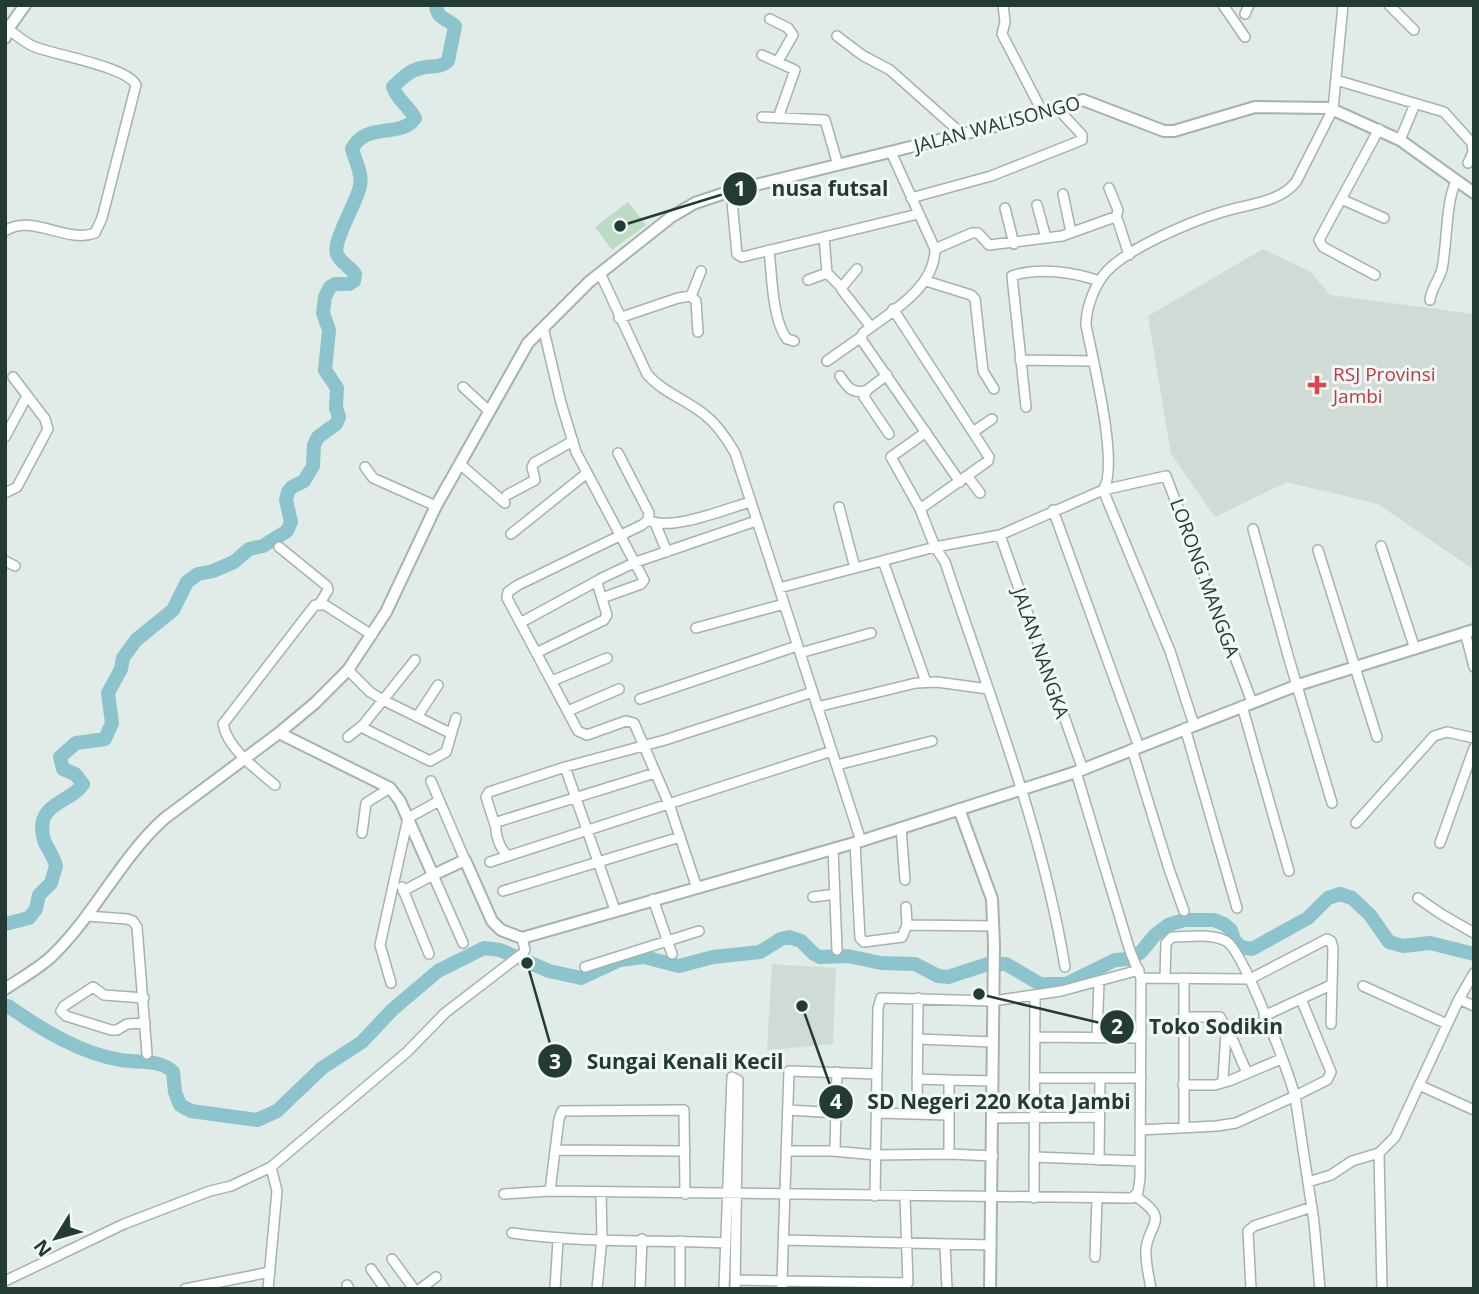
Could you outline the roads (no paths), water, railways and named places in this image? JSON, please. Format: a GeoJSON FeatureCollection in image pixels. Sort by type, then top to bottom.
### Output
{"type":"FeatureCollection","features":[{"type":"Feature","properties":{"kind":"street"},"geometry":{"type":"LineString","coordinates":[[5,231],[17,225],[82,235],[95,233],[102,218],[136,85],[133,79],[112,70],[31,46],[7,34],[25,5]]}},
{"type":"Feature","properties":{"kind":"street"},"geometry":{"type":"LineString","coordinates":[[1003,5],[1004,40],[1042,111]]}},
{"type":"Feature","properties":{"kind":"street"},"geometry":{"type":"LineString","coordinates":[[1223,5],[1245,37]]}},
{"type":"Feature","properties":{"kind":"street"},"geometry":{"type":"LineString","coordinates":[[779,588],[935,547],[1000,536],[1103,489],[1107,483],[1108,448],[1086,316],[1099,281],[1108,270],[1129,255],[1196,221],[1284,194],[1296,182],[1333,108],[1343,5]]}},
{"type":"Feature","properties":{"kind":"street"},"geometry":{"type":"LineString","coordinates":[[1389,5],[1414,30]]}},
{"type":"Feature","properties":{"kind":"street"},"geometry":{"type":"LineString","coordinates":[[770,19],[788,28],[793,35],[778,61]]}},
{"type":"Feature","properties":{"kind":"street"},"geometry":{"type":"LineString","coordinates":[[837,36],[862,55],[890,70],[962,134]]}},
{"type":"Feature","properties":{"kind":"street"},"geometry":{"type":"LineString","coordinates":[[762,55],[795,69],[778,118]]}},
{"type":"Feature","properties":{"kind":"street"},"geometry":{"type":"LineString","coordinates":[[1335,80],[1446,114],[1472,144],[1473,152],[1468,163]]}},
{"type":"Feature","properties":{"kind":"street","name":"JALAN WALISONGO"},"geometry":{"type":"LineString","coordinates":[[5,989],[52,956],[88,916],[148,833],[279,733],[315,703],[348,670],[372,635],[403,578],[436,506],[523,350],[543,327],[600,273],[684,209],[732,191],[1086,100],[1164,131],[1174,131],[1255,107],[1333,108],[1400,140],[1456,182],[1474,192]]}},
{"type":"Feature","properties":{"kind":"street"},"geometry":{"type":"LineString","coordinates":[[1400,140],[1415,104]]}},
{"type":"Feature","properties":{"kind":"street"},"geometry":{"type":"LineString","coordinates":[[911,198],[991,176],[1082,140],[1082,135],[1056,107]]}},
{"type":"Feature","properties":{"kind":"street"},"geometry":{"type":"LineString","coordinates":[[762,117],[825,120],[838,165]]}},
{"type":"Feature","properties":{"kind":"street"},"geometry":{"type":"LineString","coordinates":[[1375,275],[1321,244],[1321,234],[1379,130]]}},
{"type":"Feature","properties":{"kind":"street"},"geometry":{"type":"LineString","coordinates":[[827,361],[861,337],[926,281],[934,263],[935,249],[891,152]]}},
{"type":"Feature","properties":{"kind":"street"},"geometry":{"type":"LineString","coordinates":[[1430,300],[1441,273],[1449,222],[1449,201],[1456,182]]}},
{"type":"Feature","properties":{"kind":"street"},"geometry":{"type":"LineString","coordinates":[[1109,188],[1118,210],[1116,218],[1129,255]]}},
{"type":"Feature","properties":{"kind":"street"},"geometry":{"type":"LineString","coordinates":[[732,191],[738,256],[742,257],[918,214]]}},
{"type":"Feature","properties":{"kind":"street"},"geometry":{"type":"LineString","coordinates":[[1063,194],[1072,232]]}},
{"type":"Feature","properties":{"kind":"street"},"geometry":{"type":"LineString","coordinates":[[1341,199],[1384,218]]}},
{"type":"Feature","properties":{"kind":"street"},"geometry":{"type":"LineString","coordinates":[[1038,205],[1046,238]]}},
{"type":"Feature","properties":{"kind":"street"},"geometry":{"type":"LineString","coordinates":[[1005,208],[1014,244]]}},
{"type":"Feature","properties":{"kind":"street"},"geometry":{"type":"LineString","coordinates":[[935,249],[976,232],[989,245],[1014,244],[1072,232],[1116,218]]}},
{"type":"Feature","properties":{"kind":"street"},"geometry":{"type":"LineString","coordinates":[[824,237],[827,273],[842,288],[871,327]]}},
{"type":"Feature","properties":{"kind":"street"},"geometry":{"type":"LineString","coordinates":[[769,250],[776,309],[782,333],[787,340],[794,341]]}},
{"type":"Feature","properties":{"kind":"street"},"geometry":{"type":"LineString","coordinates":[[842,288],[857,269]]}},
{"type":"Feature","properties":{"kind":"street"},"geometry":{"type":"LineString","coordinates":[[691,296],[701,271]]}},
{"type":"Feature","properties":{"kind":"street"},"geometry":{"type":"LineString","coordinates":[[1026,407],[1013,275],[1029,272],[1074,274],[1099,281]]}},
{"type":"Feature","properties":{"kind":"street"},"geometry":{"type":"LineString","coordinates":[[600,273],[646,374],[705,414],[722,432],[735,453],[832,751],[858,842],[860,938],[864,942],[905,934],[906,907]]}},
{"type":"Feature","properties":{"kind":"street"},"geometry":{"type":"LineString","coordinates":[[808,280],[827,273]]}},
{"type":"Feature","properties":{"kind":"street"},"geometry":{"type":"LineString","coordinates":[[926,281],[971,295],[975,299],[983,371],[994,389]]}},
{"type":"Feature","properties":{"kind":"street"},"geometry":{"type":"LineString","coordinates":[[619,318],[691,296],[696,300],[698,332]]}},
{"type":"Feature","properties":{"kind":"street"},"geometry":{"type":"LineString","coordinates":[[893,309],[989,459],[964,480],[920,509]]}},
{"type":"Feature","properties":{"kind":"street"},"geometry":{"type":"LineString","coordinates":[[543,327],[572,441],[644,582],[601,598]]}},
{"type":"Feature","properties":{"kind":"street"},"geometry":{"type":"LineString","coordinates":[[861,337],[926,432],[964,480],[980,493]]}},
{"type":"Feature","properties":{"kind":"street"},"geometry":{"type":"LineString","coordinates":[[1020,360],[1093,361]]}},
{"type":"Feature","properties":{"kind":"street"},"geometry":{"type":"LineString","coordinates":[[840,376],[851,390],[858,393],[887,375]]}},
{"type":"Feature","properties":{"kind":"street"},"geometry":{"type":"LineString","coordinates":[[5,494],[17,487],[48,429],[46,419],[13,377]]}},
{"type":"Feature","properties":{"kind":"street"},"geometry":{"type":"LineString","coordinates":[[463,387],[489,411]]}},
{"type":"Feature","properties":{"kind":"street"},"geometry":{"type":"LineString","coordinates":[[865,391],[864,397],[888,434]]}},
{"type":"Feature","properties":{"kind":"street"},"geometry":{"type":"LineString","coordinates":[[5,436],[27,396]]}},
{"type":"Feature","properties":{"kind":"street"},"geometry":{"type":"LineString","coordinates":[[973,432],[992,419]]}},
{"type":"Feature","properties":{"kind":"street"},"geometry":{"type":"LineString","coordinates":[[926,432],[891,457],[945,562],[1021,790],[1058,925],[1065,967]]}},
{"type":"Feature","properties":{"kind":"street"},"geometry":{"type":"LineString","coordinates":[[460,464],[506,499],[535,480],[532,467],[534,463],[572,441]]}},
{"type":"Feature","properties":{"kind":"street"},"geometry":{"type":"LineString","coordinates":[[618,453],[667,552]]}},
{"type":"Feature","properties":{"kind":"street"},"geometry":{"type":"LineString","coordinates":[[365,467],[373,478],[436,506]]}},
{"type":"Feature","properties":{"kind":"street"},"geometry":{"type":"LineString","coordinates":[[511,534],[587,473]]}},
{"type":"Feature","properties":{"kind":"street","name":"LORONG MANGGA"},"geometry":{"type":"LineString","coordinates":[[1103,489],[1166,475],[1247,704]]}},
{"type":"Feature","properties":{"kind":"street"},"geometry":{"type":"LineString","coordinates":[[1103,489],[1170,651],[1237,908]]}},
{"type":"Feature","properties":{"kind":"street"},"geometry":{"type":"LineString","coordinates":[[697,888],[668,804],[634,723],[626,721],[587,735],[579,731],[507,598],[508,592],[545,571],[642,525],[651,522],[673,523],[750,502]]}},
{"type":"Feature","properties":{"kind":"street"},"geometry":{"type":"LineString","coordinates":[[839,507],[855,568]]}},
{"type":"Feature","properties":{"kind":"street"},"geometry":{"type":"LineString","coordinates":[[1053,510],[1136,748],[1168,869],[1184,911]]}},
{"type":"Feature","properties":{"kind":"street"},"geometry":{"type":"LineString","coordinates":[[520,623],[636,562],[756,521]]}},
{"type":"Feature","properties":{"kind":"street"},"geometry":{"type":"LineString","coordinates":[[1253,528],[1332,803]]}},
{"type":"Feature","properties":{"kind":"street","name":"JALAN NANGKA"},"geometry":{"type":"LineString","coordinates":[[1000,536],[1080,771],[1130,951],[1138,969]]}},
{"type":"Feature","properties":{"kind":"street"},"geometry":{"type":"LineString","coordinates":[[1381,546],[1415,649]]}},
{"type":"Feature","properties":{"kind":"street"},"geometry":{"type":"LineString","coordinates":[[275,785],[245,760],[225,732],[223,724],[311,608],[320,603],[328,590],[327,586],[279,547]]}},
{"type":"Feature","properties":{"kind":"street"},"geometry":{"type":"LineString","coordinates":[[1318,550],[1377,737]]}},
{"type":"Feature","properties":{"kind":"street"},"geometry":{"type":"LineString","coordinates":[[5,561],[15,566]]}},
{"type":"Feature","properties":{"kind":"street"},"geometry":{"type":"LineString","coordinates":[[883,561],[926,682]]}},
{"type":"Feature","properties":{"kind":"street"},"geometry":{"type":"LineString","coordinates":[[536,653],[604,620],[607,615],[597,581]]}},
{"type":"Feature","properties":{"kind":"street"},"geometry":{"type":"LineString","coordinates":[[320,603],[372,635]]}},
{"type":"Feature","properties":{"kind":"street"},"geometry":{"type":"LineString","coordinates":[[696,628],[784,604]]}},
{"type":"Feature","properties":{"kind":"street"},"geometry":{"type":"LineString","coordinates":[[431,781],[492,921],[501,930],[522,938],[858,842],[1080,771],[1298,685],[1469,631],[1474,667]]}},
{"type":"Feature","properties":{"kind":"street"},"geometry":{"type":"LineString","coordinates":[[640,699],[799,649],[871,633]]}},
{"type":"Feature","properties":{"kind":"street"},"geometry":{"type":"LineString","coordinates":[[552,681],[607,658]]}},
{"type":"Feature","properties":{"kind":"street"},"geometry":{"type":"LineString","coordinates":[[348,737],[363,725],[415,660]]}},
{"type":"Feature","properties":{"kind":"street"},"geometry":{"type":"LineString","coordinates":[[348,670],[370,692],[450,733]]}},
{"type":"Feature","properties":{"kind":"street"},"geometry":{"type":"LineString","coordinates":[[817,707],[926,682],[988,690]]}},
{"type":"Feature","properties":{"kind":"street"},"geometry":{"type":"LineString","coordinates":[[417,717],[438,685]]}},
{"type":"Feature","properties":{"kind":"street"},"geometry":{"type":"LineString","coordinates":[[568,711],[619,689]]}},
{"type":"Feature","properties":{"kind":"street"},"geometry":{"type":"LineString","coordinates":[[508,856],[503,851],[488,807],[486,797],[489,792],[813,692]]}},
{"type":"Feature","properties":{"kind":"street"},"geometry":{"type":"LineString","coordinates":[[1247,704],[1289,871]]}},
{"type":"Feature","properties":{"kind":"street"},"geometry":{"type":"LineString","coordinates":[[363,725],[365,729],[430,761],[446,752],[456,718]]}},
{"type":"Feature","properties":{"kind":"street"},"geometry":{"type":"LineString","coordinates":[[1356,823],[1434,736],[1447,732],[1474,738]]}},
{"type":"Feature","properties":{"kind":"street"},"geometry":{"type":"LineString","coordinates":[[279,733],[396,793],[463,943]]}},
{"type":"Feature","properties":{"kind":"street"},"geometry":{"type":"LineString","coordinates":[[836,765],[932,741]]}},
{"type":"Feature","properties":{"kind":"street"},"geometry":{"type":"LineString","coordinates":[[1440,844],[1474,748]]}},
{"type":"Feature","properties":{"kind":"street"},"geometry":{"type":"LineString","coordinates":[[489,862],[832,751]]}},
{"type":"Feature","properties":{"kind":"street"},"geometry":{"type":"LineString","coordinates":[[565,767],[615,910]]}},
{"type":"Feature","properties":{"kind":"street"},"geometry":{"type":"LineString","coordinates":[[495,825],[497,822],[655,773]]}},
{"type":"Feature","properties":{"kind":"street"},"geometry":{"type":"LineString","coordinates":[[362,833],[366,803],[390,788]]}},
{"type":"Feature","properties":{"kind":"street"},"geometry":{"type":"LineString","coordinates":[[391,983],[380,945],[408,818],[439,801]]}},
{"type":"Feature","properties":{"kind":"street"},"geometry":{"type":"LineString","coordinates":[[959,809],[992,900],[993,1156],[990,1289]]}},
{"type":"Feature","properties":{"kind":"street"},"geometry":{"type":"LineString","coordinates":[[901,828],[905,880]]}},
{"type":"Feature","properties":{"kind":"street"},"geometry":{"type":"LineString","coordinates":[[503,891],[680,837]]}},
{"type":"Feature","properties":{"kind":"street"},"geometry":{"type":"LineString","coordinates":[[833,849],[837,950]]}},
{"type":"Feature","properties":{"kind":"street"},"geometry":{"type":"LineString","coordinates":[[403,891],[465,860]]}},
{"type":"Feature","properties":{"kind":"street"},"geometry":{"type":"LineString","coordinates":[[396,872],[429,954]]}},
{"type":"Feature","properties":{"kind":"street"},"geometry":{"type":"LineString","coordinates":[[813,897],[835,894]]}},
{"type":"Feature","properties":{"kind":"street"},"geometry":{"type":"LineString","coordinates":[[1419,898],[1474,933]]}},
{"type":"Feature","properties":{"kind":"street"},"geometry":{"type":"LineString","coordinates":[[653,899],[672,954]]}},
{"type":"Feature","properties":{"kind":"street"},"geometry":{"type":"LineString","coordinates":[[88,916],[127,919],[135,923],[144,998],[147,1054]]}},
{"type":"Feature","properties":{"kind":"street"},"geometry":{"type":"LineString","coordinates":[[907,925],[993,926]]}},
{"type":"Feature","properties":{"kind":"street"},"geometry":{"type":"LineString","coordinates":[[585,967],[699,931]]}},
{"type":"Feature","properties":{"kind":"street"},"geometry":{"type":"LineString","coordinates":[[1165,977],[1168,939],[1207,936],[1231,945],[1250,979],[1295,1096],[1312,1207],[1320,1289]]}},
{"type":"Feature","properties":{"kind":"street"},"geometry":{"type":"LineString","coordinates":[[5,1281],[124,1224],[231,1186],[271,1167],[407,1052],[445,1013],[522,954],[525,950],[522,938]]}},
{"type":"Feature","properties":{"kind":"street"},"geometry":{"type":"LineString","coordinates":[[875,1196],[878,1001],[884,997],[993,1001],[1099,981],[1138,969],[1165,977],[1250,979],[1325,938],[1332,944],[1331,1024]]}},
{"type":"Feature","properties":{"kind":"street"},"geometry":{"type":"LineString","coordinates":[[504,1194],[550,1191],[1127,1199],[1135,1196],[1139,1188],[1141,1038],[1138,969]]}},
{"type":"Feature","properties":{"kind":"street"},"geometry":{"type":"LineString","coordinates":[[1308,1182],[1331,1175],[1352,1161],[1380,1153],[1395,1137],[1459,999],[1474,973]]}},
{"type":"Feature","properties":{"kind":"street"},"geometry":{"type":"LineString","coordinates":[[1184,978],[1184,1128]]}},
{"type":"Feature","properties":{"kind":"street"},"geometry":{"type":"LineString","coordinates":[[1097,1038],[1099,981]]}},
{"type":"Feature","properties":{"kind":"street"},"geometry":{"type":"LineString","coordinates":[[1264,1016],[1331,985]]}},
{"type":"Feature","properties":{"kind":"street"},"geometry":{"type":"LineString","coordinates":[[1363,986],[1447,1024]]}},
{"type":"Feature","properties":{"kind":"street"},"geometry":{"type":"LineString","coordinates":[[144,998],[104,995],[93,987],[64,1006],[61,1012],[111,1030],[117,1030],[127,1024],[145,1023]]}},
{"type":"Feature","properties":{"kind":"street"},"geometry":{"type":"LineString","coordinates":[[1034,1198],[1035,995]]}},
{"type":"Feature","properties":{"kind":"street"},"geometry":{"type":"LineString","coordinates":[[917,1114],[918,998]]}},
{"type":"Feature","properties":{"kind":"street"},"geometry":{"type":"LineString","coordinates":[[1140,1130],[1236,1123],[1326,1080],[1331,1075],[1326,1057],[1301,999]]}},
{"type":"Feature","properties":{"kind":"street"},"geometry":{"type":"LineString","coordinates":[[1459,999],[1474,1006]]}},
{"type":"Feature","properties":{"kind":"street"},"geometry":{"type":"LineString","coordinates":[[1184,1017],[1220,1017],[1227,1030],[1223,1079],[1225,1082]]}},
{"type":"Feature","properties":{"kind":"street"},"geometry":{"type":"LineString","coordinates":[[1227,1030],[1231,1030],[1247,1073]]}},
{"type":"Feature","properties":{"kind":"street"},"geometry":{"type":"LineString","coordinates":[[1036,1037],[1141,1038]]}},
{"type":"Feature","properties":{"kind":"street"},"geometry":{"type":"LineString","coordinates":[[918,1039],[993,1042]]}},
{"type":"Feature","properties":{"kind":"street"},"geometry":{"type":"LineString","coordinates":[[1183,1086],[1215,1085],[1281,1059]]}},
{"type":"Feature","properties":{"kind":"street"},"geometry":{"type":"LineString","coordinates":[[782,1285],[789,1071],[877,1074]]}},
{"type":"Feature","properties":{"kind":"street"},"geometry":{"type":"LineString","coordinates":[[833,1151],[837,1143],[837,1072]]}},
{"type":"Feature","properties":{"kind":"street"},"geometry":{"type":"LineString","coordinates":[[732,1194],[732,1077],[738,1080],[731,1229],[735,1284],[908,1286],[905,1197]]}},
{"type":"Feature","properties":{"kind":"street"},"geometry":{"type":"LineString","coordinates":[[917,1079],[993,1080]]}},
{"type":"Feature","properties":{"kind":"street"},"geometry":{"type":"LineString","coordinates":[[1035,1079],[1141,1079]]}},
{"type":"Feature","properties":{"kind":"street"},"geometry":{"type":"LineString","coordinates":[[1099,1160],[1100,1079]]}},
{"type":"Feature","properties":{"kind":"street"},"geometry":{"type":"LineString","coordinates":[[949,1080],[949,1154]]}},
{"type":"Feature","properties":{"kind":"street"},"geometry":{"type":"LineString","coordinates":[[1419,1085],[1474,1110]]}},
{"type":"Feature","properties":{"kind":"street"},"geometry":{"type":"LineString","coordinates":[[550,1191],[560,1114],[564,1110],[684,1111],[685,1194]]}},
{"type":"Feature","properties":{"kind":"street"},"geometry":{"type":"LineString","coordinates":[[788,1110],[838,1113]]}},
{"type":"Feature","properties":{"kind":"street"},"geometry":{"type":"LineString","coordinates":[[877,1113],[948,1115]]}},
{"type":"Feature","properties":{"kind":"street"},"geometry":{"type":"LineString","coordinates":[[993,1118],[1099,1117]]}},
{"type":"Feature","properties":{"kind":"street"},"geometry":{"type":"LineString","coordinates":[[555,1150],[685,1151]]}},
{"type":"Feature","properties":{"kind":"street"},"geometry":{"type":"LineString","coordinates":[[786,1151],[993,1156]]}},
{"type":"Feature","properties":{"kind":"street"},"geometry":{"type":"LineString","coordinates":[[1380,1153],[1382,1289]]}},
{"type":"Feature","properties":{"kind":"street"},"geometry":{"type":"LineString","coordinates":[[1034,1157],[1140,1161]]}},
{"type":"Feature","properties":{"kind":"street"},"geometry":{"type":"LineString","coordinates":[[268,1289],[276,1191],[271,1167]]}},
{"type":"Feature","properties":{"kind":"street"},"geometry":{"type":"LineString","coordinates":[[597,1289],[602,1238],[601,1193]]}},
{"type":"Feature","properties":{"kind":"street"},"geometry":{"type":"LineString","coordinates":[[1135,1196],[1148,1206],[1155,1218],[1156,1225],[1146,1249],[1152,1289]]}},
{"type":"Feature","properties":{"kind":"street"},"geometry":{"type":"LineString","coordinates":[[1095,1257],[1097,1199]]}},
{"type":"Feature","properties":{"kind":"street"},"geometry":{"type":"LineString","coordinates":[[1251,1289],[1248,1231],[1254,1226],[1312,1207]]}},
{"type":"Feature","properties":{"kind":"street"},"geometry":{"type":"LineString","coordinates":[[724,1289],[726,1243],[731,1229]]}},
{"type":"Feature","properties":{"kind":"street"},"geometry":{"type":"LineString","coordinates":[[512,1233],[558,1240],[602,1238],[726,1243]]}},
{"type":"Feature","properties":{"kind":"street"},"geometry":{"type":"LineString","coordinates":[[640,1289],[642,1239]]}},
{"type":"Feature","properties":{"kind":"street"},"geometry":{"type":"LineString","coordinates":[[555,1289],[558,1240]]}},
{"type":"Feature","properties":{"kind":"street"},"geometry":{"type":"LineString","coordinates":[[783,1240],[991,1245]]}},
{"type":"Feature","properties":{"kind":"street"},"geometry":{"type":"LineString","coordinates":[[680,1241],[680,1289]]}},
{"type":"Feature","properties":{"kind":"street"},"geometry":{"type":"LineString","coordinates":[[945,1245],[947,1289]]}},
{"type":"Feature","properties":{"kind":"street"},"geometry":{"type":"LineString","coordinates":[[392,1259],[414,1289]]}},
{"type":"Feature","properties":{"kind":"street"},"geometry":{"type":"LineString","coordinates":[[371,1269],[385,1289]]}},
{"type":"Feature","properties":{"kind":"street"},"geometry":{"type":"LineString","coordinates":[[184,1289],[228,1284],[270,1272]]}},
{"type":"Feature","properties":{"kind":"street"},"geometry":{"type":"LineString","coordinates":[[420,1289],[436,1278]]}},
{"type":"Feature","properties":{"kind":"waterway"},"geometry":{"type":"LineString","coordinates":[[5,924],[29,918],[36,909],[39,895],[51,883],[56,866],[44,840],[44,818],[55,805],[83,784],[75,774],[63,769],[60,757],[76,743],[105,739],[112,723],[108,693],[121,669],[123,658],[136,640],[173,610],[187,582],[198,574],[234,562],[249,549],[263,546],[287,531],[291,522],[286,500],[288,492],[304,481],[313,466],[314,445],[318,437],[336,424],[339,417],[336,408],[337,388],[325,370],[329,330],[323,313],[325,297],[330,287],[354,281],[355,274],[340,259],[336,248],[361,182],[352,149],[358,140],[366,135],[401,128],[415,118],[393,87],[413,71],[448,61],[455,26],[440,16],[436,5]]}},
{"type":"Feature","properties":{"kind":"waterway"},"geometry":{"type":"LineString","coordinates":[[8,1006],[48,1032],[91,1052],[121,1060],[156,1063],[168,1068],[173,1072],[175,1092],[180,1105],[191,1111],[257,1120],[277,1111],[322,1068],[362,1042],[392,1010],[438,971],[484,948],[500,950],[549,971],[581,978],[620,960],[644,957],[679,966],[713,957],[760,952],[789,937],[801,941],[820,957],[848,956],[881,963],[915,964],[938,976],[948,977],[988,964],[1006,964],[1040,984],[1066,984],[1115,960],[1130,959],[1141,952],[1155,935],[1168,925],[1184,920],[1214,920],[1224,924],[1241,947],[1252,949],[1308,918],[1328,898],[1340,894],[1352,898],[1370,915],[1389,942],[1403,946],[1430,943],[1474,954]]}},
{"type":"Feature","properties":{"kind":"place","name":"nusa futsal"},"geometry":{"type":"Point","coordinates":[620,226]}},
{"type":"Feature","properties":{"kind":"place","name":"RSJ Provinsi Jambi"},"geometry":{"type":"Point","coordinates":[1317,385]}},
{"type":"Feature","properties":{"kind":"place","name":"Sungai Kenali Kecil"},"geometry":{"type":"Point","coordinates":[527,963]}},
{"type":"Feature","properties":{"kind":"place","name":"Toko Sodikin"},"geometry":{"type":"Point","coordinates":[979,994]}},
{"type":"Feature","properties":{"kind":"place","name":"SD Negeri 220 Kota Jambi"},"geometry":{"type":"Point","coordinates":[802,1006]}}]}
